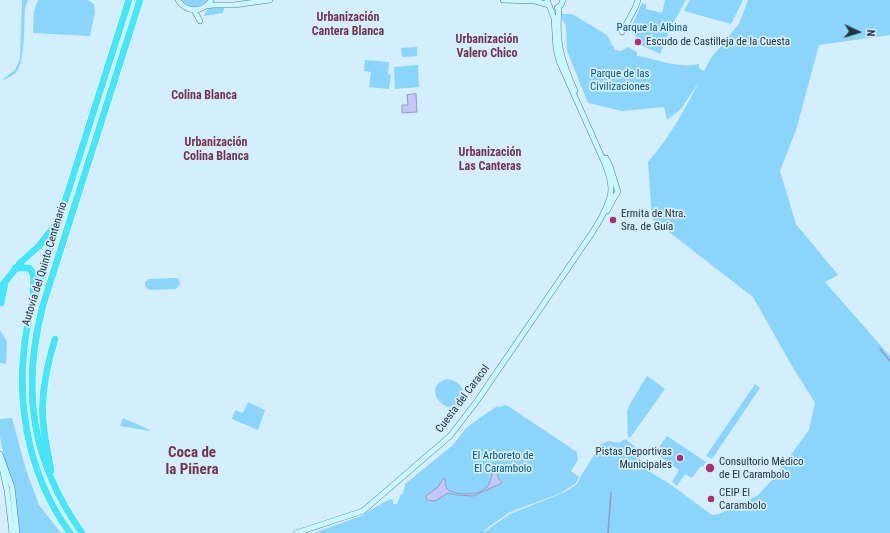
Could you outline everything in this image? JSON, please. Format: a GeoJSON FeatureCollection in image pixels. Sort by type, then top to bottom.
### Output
{"type":"FeatureCollection","features":[{"type":"Feature","properties":{"kind":"highway","name":"Autovía del Quinto Centenario"},"geometry":{"type":"LineString","coordinates":[[70,533],[50,500],[30,448],[22,392],[23,357],[27,328],[33,302],[129,0]]}},
{"type":"Feature","properties":{"kind":"highway","name":"Autovía del Quinto Centenario"},"geometry":{"type":"LineString","coordinates":[[82,533],[63,503],[54,485],[43,457],[35,426],[32,379],[36,332],[43,305],[140,0]]}},
{"type":"Feature","properties":{"kind":"highway"},"geometry":{"type":"LineString","coordinates":[[0,288],[15,268],[40,246],[58,222]]}},
{"type":"Feature","properties":{"kind":"highway"},"geometry":{"type":"LineString","coordinates":[[15,268],[29,268],[33,272],[33,302]]}},
{"type":"Feature","properties":{"kind":"highway"},"geometry":{"type":"LineString","coordinates":[[1,302],[6,282]]}},
{"type":"Feature","properties":{"kind":"highway"},"geometry":{"type":"LineString","coordinates":[[54,485],[45,439],[42,400],[48,361],[55,339]]}},
{"type":"Feature","properties":{"kind":"main road"},"geometry":{"type":"LineString","coordinates":[[178,0],[185,8],[194,10],[213,5],[234,5],[270,0]]}},
{"type":"Feature","properties":{"kind":"main road"},"geometry":{"type":"LineString","coordinates":[[194,10],[200,21],[204,7],[211,0]]}},
{"type":"Feature","properties":{"kind":"main road"},"geometry":{"type":"LineString","coordinates":[[503,0],[535,1],[549,4],[555,8],[559,7]]}},
{"type":"Feature","properties":{"kind":"main road"},"geometry":{"type":"LineString","coordinates":[[563,0],[559,7],[558,26],[561,54],[565,69],[610,166],[613,192]]}},
{"type":"Feature","properties":{"kind":"main road"},"geometry":{"type":"LineString","coordinates":[[622,32],[638,0]]}},
{"type":"Feature","properties":{"kind":"main road"},"geometry":{"type":"LineString","coordinates":[[549,4],[554,18],[556,48],[559,62],[605,164],[613,192]]}},
{"type":"Feature","properties":{"kind":"main road","name":"Cuesta del Caracol"},"geometry":{"type":"LineString","coordinates":[[296,533],[363,510],[450,436],[489,383],[598,223],[613,192]]}},
{"type":"Feature","properties":{"kind":"main road"},"geometry":{"type":"LineString","coordinates":[[0,454],[12,487],[17,533]]}},
{"type":"Feature","properties":{"kind":"main road"},"geometry":{"type":"LineString","coordinates":[[0,457],[3,479],[7,490],[12,533]]}},
{"type":"Feature","properties":{"kind":"green space"},"geometry":{"type":"Polygon","coordinates":[[[22,0],[28,0],[25,8],[24,41],[20,66],[12,76],[3,80],[15,70],[20,59],[22,0]]]}},
{"type":"Feature","properties":{"kind":"green space"},"geometry":{"type":"Polygon","coordinates":[[[38,0],[88,0],[94,4],[95,12],[90,36],[33,33],[34,11],[38,0]]]}},
{"type":"Feature","properties":{"kind":"green space"},"geometry":{"type":"Polygon","coordinates":[[[182,0],[207,0],[201,5],[191,6],[182,0]]]}},
{"type":"Feature","properties":{"kind":"green space","name":"Parque la Albina"},"geometry":{"type":"Polygon","coordinates":[[[665,0],[686,0],[670,29],[660,54],[639,44],[639,39],[632,33],[631,27],[642,3],[646,4],[646,9],[662,13],[665,0]]]}},
{"type":"Feature","properties":{"kind":"green space"},"geometry":{"type":"Polygon","coordinates":[[[690,0],[743,0],[731,24],[684,11],[690,0]]]}},
{"type":"Feature","properties":{"kind":"green space"},"geometry":{"type":"Polygon","coordinates":[[[748,0],[890,0],[890,35],[819,45],[796,130],[780,171],[796,224],[838,275],[825,282],[890,356],[890,533],[314,533],[361,516],[379,505],[382,507],[380,504],[391,499],[393,500],[393,504],[397,504],[401,494],[403,494],[405,484],[453,445],[467,427],[497,406],[508,406],[577,452],[578,460],[571,471],[579,477],[576,483],[561,493],[510,512],[484,530],[484,532],[510,514],[565,492],[577,484],[601,444],[609,441],[619,443],[625,439],[642,452],[638,465],[670,484],[712,515],[719,514],[757,496],[773,479],[809,430],[815,403],[753,297],[652,219],[648,162],[676,124],[699,82],[681,109],[667,120],[664,107],[622,111],[588,103],[567,51],[566,25],[562,20],[562,14],[572,14],[607,35],[614,47],[614,50],[621,51],[628,47],[637,52],[637,56],[675,64],[699,64],[699,68],[704,71],[711,58],[739,24],[748,0]]]}},
{"type":"Feature","properties":{"kind":"green space"},"geometry":{"type":"Polygon","coordinates":[[[216,6],[224,8],[223,13],[204,16],[208,9],[216,6]]]}},
{"type":"Feature","properties":{"kind":"green space"},"geometry":{"type":"Polygon","coordinates":[[[417,47],[417,56],[402,57],[401,48],[417,47]]]}},
{"type":"Feature","properties":{"kind":"green space"},"geometry":{"type":"Polygon","coordinates":[[[365,60],[389,62],[388,74],[391,75],[389,89],[369,87],[371,72],[364,71],[365,60]]]}},
{"type":"Feature","properties":{"kind":"green space"},"geometry":{"type":"Polygon","coordinates":[[[418,65],[419,87],[395,89],[394,67],[418,65]]]}},
{"type":"Feature","properties":{"kind":"green space"},"geometry":{"type":"Polygon","coordinates":[[[149,279],[179,279],[180,284],[176,289],[150,290],[147,288],[145,282],[149,279]]]}},
{"type":"Feature","properties":{"kind":"green space"},"geometry":{"type":"Polygon","coordinates":[[[0,330],[7,342],[6,364],[0,363],[0,330]]]}},
{"type":"Feature","properties":{"kind":"green space"},"geometry":{"type":"Polygon","coordinates":[[[647,376],[665,389],[630,438],[628,437],[627,411],[647,376]]]}},
{"type":"Feature","properties":{"kind":"green space"},"geometry":{"type":"Polygon","coordinates":[[[447,379],[455,381],[463,389],[464,401],[457,406],[450,407],[444,405],[436,395],[435,388],[439,383],[447,379]]]}},
{"type":"Feature","properties":{"kind":"green space"},"geometry":{"type":"Polygon","coordinates":[[[755,384],[760,388],[712,459],[706,456],[755,384]]]}},
{"type":"Feature","properties":{"kind":"green space"},"geometry":{"type":"Polygon","coordinates":[[[248,402],[265,410],[258,430],[232,419],[235,410],[243,413],[248,402]]]}},
{"type":"Feature","properties":{"kind":"green space"},"geometry":{"type":"Polygon","coordinates":[[[12,418],[26,470],[39,505],[61,533],[19,533],[0,437],[0,419],[12,418]]]}},
{"type":"Feature","properties":{"kind":"green space"},"geometry":{"type":"Polygon","coordinates":[[[123,418],[148,429],[150,431],[120,426],[123,418]]]}},
{"type":"Feature","properties":{"kind":"green space","name":"Pistas Deportivas Municipales"},"geometry":{"type":"Polygon","coordinates":[[[667,436],[706,462],[692,478],[685,474],[677,486],[672,482],[679,470],[655,453],[667,436]]]}},
{"type":"Feature","properties":{"kind":"shaded area"},"geometry":{"type":"Polygon","coordinates":[[[416,94],[417,112],[402,113],[402,105],[408,105],[407,95],[416,94]]]}},
{"type":"Feature","properties":{"kind":"shaded area"},"geometry":{"type":"Polygon","coordinates":[[[494,464],[497,465],[498,476],[502,483],[473,496],[448,493],[435,501],[427,500],[426,496],[438,487],[443,479],[446,479],[445,484],[447,489],[455,493],[472,494],[482,491],[486,488],[492,477],[494,464]]]}},
{"type":"Feature","properties":{"kind":"waterway"},"geometry":{"type":"LineString","coordinates":[[880,349],[890,361]]}},
{"type":"Feature","properties":{"kind":"waterway"},"geometry":{"type":"LineString","coordinates":[[608,533],[611,493]]}},
{"type":"Feature","properties":{"kind":"place","name":"Escudo de Castilleja de la Cuesta"},"geometry":{"type":"Point","coordinates":[638,42]}},
{"type":"Feature","properties":{"kind":"place","name":"Ermita de Ntra. Sra. de Guía"},"geometry":{"type":"Point","coordinates":[613,220]}},
{"type":"Feature","properties":{"kind":"place","name":"Pistas Deportivas Municipales"},"geometry":{"type":"Point","coordinates":[680,458]}},
{"type":"Feature","properties":{"kind":"place","name":"Consultorio Médico de El Carambolo"},"geometry":{"type":"Point","coordinates":[710,468]}},
{"type":"Feature","properties":{"kind":"place","name":"CEIP El Carambolo"},"geometry":{"type":"Point","coordinates":[711,499]}},
{"type":"Feature","properties":{"kind":"district","name":"Urbanización Cantera Blanca"},"geometry":{"type":"Point","coordinates":[348,25]}},
{"type":"Feature","properties":{"kind":"district","name":"Urbanización Valero Chico"},"geometry":{"type":"Point","coordinates":[487,47]}},
{"type":"Feature","properties":{"kind":"district","name":"Colina Blanca"},"geometry":{"type":"Point","coordinates":[204,96]}},
{"type":"Feature","properties":{"kind":"district","name":"Urbanización Colina Blanca"},"geometry":{"type":"Point","coordinates":[216,150]}},
{"type":"Feature","properties":{"kind":"district","name":"Urbanización Las Canteras"},"geometry":{"type":"Point","coordinates":[490,160]}},
{"type":"Feature","properties":{"kind":"district","name":"Coca de la Piñera"},"geometry":{"type":"Point","coordinates":[192,462]}},
{"type":"Feature","properties":{"kind":"park label","name":"Parque de las Civilizaciones"},"geometry":{"type":"Point","coordinates":[620,80]}},
{"type":"Feature","properties":{"kind":"park label","name":"El Arboreto de El Carambolo"},"geometry":{"type":"Point","coordinates":[503,462]}}]}
